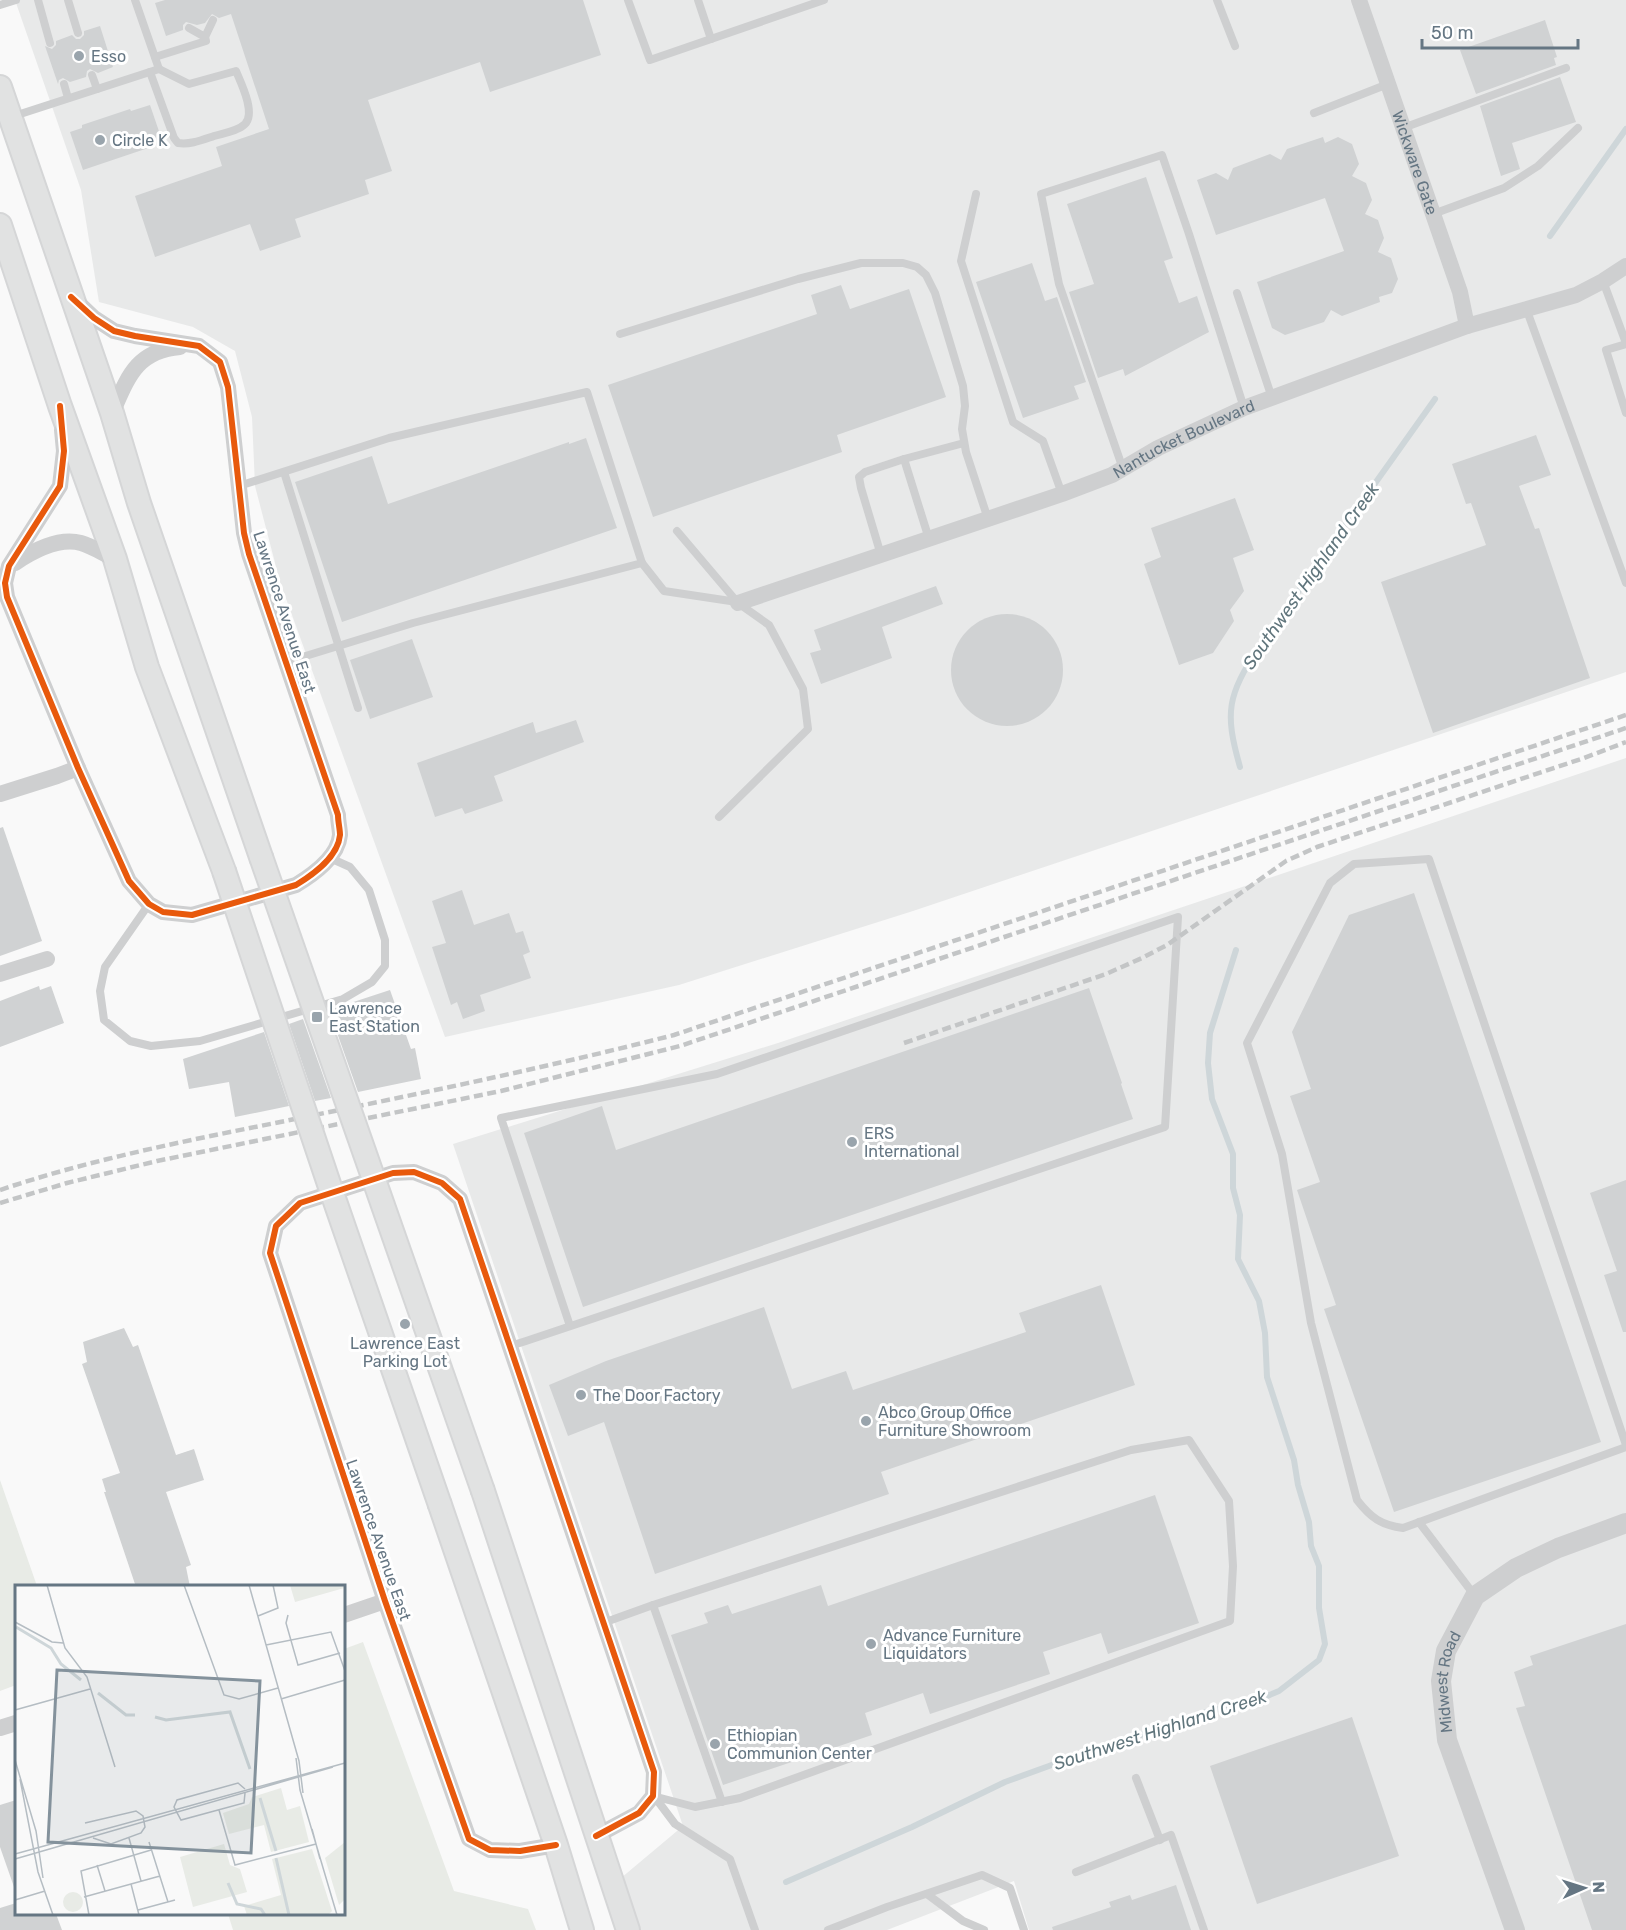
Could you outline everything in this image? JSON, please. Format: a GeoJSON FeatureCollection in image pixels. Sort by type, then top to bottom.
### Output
{"type":"FeatureCollection","features":[{"type":"Feature","properties":{"kind":"main road"},"geometry":{"type":"LineString","coordinates":[[0,87],[112,413],[139,503],[483,1491],[628,1930]]}},
{"type":"Feature","properties":{"kind":"main road"},"geometry":{"type":"LineString","coordinates":[[0,225],[60,406],[115,559],[147,667],[224,871],[556,1845],[582,1930]]}},
{"type":"Feature","properties":{"kind":"street","name":"Wickware Gate"},"geometry":{"type":"LineString","coordinates":[[1361,1],[1460,292],[1467,326]]}},
{"type":"Feature","properties":{"kind":"street","name":"Nantucket Boulevard"},"geometry":{"type":"LineString","coordinates":[[738,603],[1062,494],[1112,475],[1158,448],[1244,408],[1467,326],[1576,295],[1626,266]]}},
{"type":"Feature","properties":{"kind":"street"},"geometry":{"type":"LineString","coordinates":[[71,297],[94,318],[114,331],[199,346]]}},
{"type":"Feature","properties":{"kind":"street"},"geometry":{"type":"LineString","coordinates":[[112,413],[128,376],[144,358],[170,348],[199,346]]}},
{"type":"Feature","properties":{"kind":"street","name":"Lawrence Avenue East"},"geometry":{"type":"LineString","coordinates":[[149,904],[164,912],[192,915],[296,885],[311,876],[330,858],[340,835],[338,815],[249,554],[244,533],[228,387],[220,362],[199,346]]}},
{"type":"Feature","properties":{"kind":"street"},"geometry":{"type":"LineString","coordinates":[[60,406],[64,451],[60,486],[9,566],[5,583],[7,597],[78,768],[129,881],[149,904]]}},
{"type":"Feature","properties":{"kind":"street"},"geometry":{"type":"LineString","coordinates":[[9,566],[34,551],[60,543],[80,543],[115,559]]}},
{"type":"Feature","properties":{"kind":"street"},"geometry":{"type":"LineString","coordinates":[[0,794],[78,768]]}},
{"type":"Feature","properties":{"kind":"street"},"geometry":{"type":"LineString","coordinates":[[0,974],[47,959]]}},
{"type":"Feature","properties":{"kind":"street","name":"Lawrence Avenue East"},"geometry":{"type":"LineString","coordinates":[[556,1845],[520,1851],[490,1850],[469,1839],[385,1601],[270,1253],[276,1226],[300,1203],[393,1173],[414,1172],[442,1183],[460,1199],[654,1772],[653,1796]]}},
{"type":"Feature","properties":{"kind":"street","name":"Midwest Road"},"geometry":{"type":"LineString","coordinates":[[1515,1930],[1447,1740],[1441,1681],[1446,1651],[1475,1596],[1516,1568],[1558,1548],[1626,1523]]}},
{"type":"Feature","properties":{"kind":"street"},"geometry":{"type":"LineString","coordinates":[[345,1615],[385,1601]]}},
{"type":"Feature","properties":{"kind":"street"},"geometry":{"type":"LineString","coordinates":[[0,1728],[15,1723]]}},
{"type":"Feature","properties":{"kind":"street"},"geometry":{"type":"LineString","coordinates":[[596,1836],[639,1813],[653,1796]]}},
{"type":"Feature","properties":{"kind":"lane"},"geometry":{"type":"LineString","coordinates":[[0,5],[16,0]]}},
{"type":"Feature","properties":{"kind":"lane"},"geometry":{"type":"LineString","coordinates":[[38,0],[50,43]]}},
{"type":"Feature","properties":{"kind":"lane"},"geometry":{"type":"LineString","coordinates":[[68,0],[78,33]]}},
{"type":"Feature","properties":{"kind":"lane"},"geometry":{"type":"LineString","coordinates":[[10,117],[154,71],[189,84],[236,70],[249,111],[244,125],[186,144],[178,143],[174,138],[154,71],[155,57],[135,0]]}},
{"type":"Feature","properties":{"kind":"lane"},"geometry":{"type":"LineString","coordinates":[[628,0],[650,60],[824,0]]}},
{"type":"Feature","properties":{"kind":"lane"},"geometry":{"type":"LineString","coordinates":[[698,0],[711,39]]}},
{"type":"Feature","properties":{"kind":"lane"},"geometry":{"type":"LineString","coordinates":[[1217,0],[1235,46]]}},
{"type":"Feature","properties":{"kind":"lane"},"geometry":{"type":"LineString","coordinates":[[155,57],[206,41],[205,37],[213,20]]}},
{"type":"Feature","properties":{"kind":"lane"},"geometry":{"type":"LineString","coordinates":[[200,24],[205,37]]}},
{"type":"Feature","properties":{"kind":"lane"},"geometry":{"type":"LineString","coordinates":[[189,28],[205,37]]}},
{"type":"Feature","properties":{"kind":"lane"},"geometry":{"type":"LineString","coordinates":[[1403,128],[1566,68]]}},
{"type":"Feature","properties":{"kind":"lane"},"geometry":{"type":"LineString","coordinates":[[92,75],[97,89]]}},
{"type":"Feature","properties":{"kind":"lane"},"geometry":{"type":"LineString","coordinates":[[64,84],[68,98]]}},
{"type":"Feature","properties":{"kind":"lane"},"geometry":{"type":"LineString","coordinates":[[1314,113],[1388,84]]}},
{"type":"Feature","properties":{"kind":"lane"},"geometry":{"type":"LineString","coordinates":[[1432,214],[1504,188],[1538,166],[1578,128]]}},
{"type":"Feature","properties":{"kind":"lane"},"geometry":{"type":"LineString","coordinates":[[1123,469],[1059,284],[1041,194],[1162,155],[1244,408]]}},
{"type":"Feature","properties":{"kind":"lane"},"geometry":{"type":"LineString","coordinates":[[976,194],[962,261],[1013,422],[1043,441],[1062,494]]}},
{"type":"Feature","properties":{"kind":"lane"},"geometry":{"type":"LineString","coordinates":[[620,334],[798,279],[861,263],[903,263],[917,267],[926,275],[935,293],[963,386],[964,443],[988,520]]}},
{"type":"Feature","properties":{"kind":"lane"},"geometry":{"type":"LineString","coordinates":[[1603,281],[1626,343],[1606,350],[1626,413]]}},
{"type":"Feature","properties":{"kind":"lane"},"geometry":{"type":"LineString","coordinates":[[1237,293],[1272,398]]}},
{"type":"Feature","properties":{"kind":"lane"},"geometry":{"type":"LineString","coordinates":[[1526,308],[1626,583]]}},
{"type":"Feature","properties":{"kind":"lane"},"geometry":{"type":"LineString","coordinates":[[239,486],[389,438],[587,392],[642,563],[664,591],[738,603]]}},
{"type":"Feature","properties":{"kind":"lane"},"geometry":{"type":"LineString","coordinates":[[881,556],[859,477],[865,472],[904,459],[964,443]]}},
{"type":"Feature","properties":{"kind":"lane"},"geometry":{"type":"LineString","coordinates":[[904,459],[929,539]]}},
{"type":"Feature","properties":{"kind":"lane"},"geometry":{"type":"LineString","coordinates":[[284,472],[358,708]]}},
{"type":"Feature","properties":{"kind":"lane"},"geometry":{"type":"LineString","coordinates":[[677,531],[738,603],[769,625],[803,689],[808,729],[719,817]]}},
{"type":"Feature","properties":{"kind":"lane"},"geometry":{"type":"LineString","coordinates":[[286,662],[413,623],[642,563]]}},
{"type":"Feature","properties":{"kind":"lane"},"geometry":{"type":"LineString","coordinates":[[149,904],[105,967],[100,991],[104,1020],[129,1041],[151,1046],[201,1041],[343,999],[372,982],[385,966],[385,940],[369,890],[350,867],[330,858]]}},
{"type":"Feature","properties":{"kind":"lane"},"geometry":{"type":"LineString","coordinates":[[1429,859],[1626,1446],[1403,1528],[1388,1526],[1369,1515],[1357,1500],[1311,1323],[1282,1154],[1247,1043],[1330,883],[1354,864],[1429,859]]}},
{"type":"Feature","properties":{"kind":"lane"},"geometry":{"type":"LineString","coordinates":[[510,1346],[570,1326],[1165,1127],[1178,918],[717,1074],[501,1118],[570,1326]]}},
{"type":"Feature","properties":{"kind":"lane"},"geometry":{"type":"LineString","coordinates":[[603,1623],[652,1605],[1131,1450],[1189,1440],[1230,1501],[1233,1566],[1230,1621],[740,1798],[695,1807],[653,1796]]}},
{"type":"Feature","properties":{"kind":"lane"},"geometry":{"type":"LineString","coordinates":[[1419,1522],[1475,1596]]}},
{"type":"Feature","properties":{"kind":"lane"},"geometry":{"type":"LineString","coordinates":[[652,1605],[722,1802]]}},
{"type":"Feature","properties":{"kind":"lane"},"geometry":{"type":"LineString","coordinates":[[1136,1778],[1160,1840]]}},
{"type":"Feature","properties":{"kind":"lane"},"geometry":{"type":"LineString","coordinates":[[653,1796],[675,1824],[730,1860],[755,1930]]}},
{"type":"Feature","properties":{"kind":"lane"},"geometry":{"type":"LineString","coordinates":[[1076,1872],[1171,1835],[1204,1930]]}},
{"type":"Feature","properties":{"kind":"lane"},"geometry":{"type":"LineString","coordinates":[[828,1930],[982,1875],[1010,1888],[1024,1930]]}},
{"type":"Feature","properties":{"kind":"lane"},"geometry":{"type":"LineString","coordinates":[[927,1893],[963,1921],[984,1930]]}},
{"type":"Feature","properties":{"kind":"shaded area"},"geometry":{"type":"Polygon","coordinates":[[[15,0],[1626,0],[1626,672],[913,911],[679,985],[445,1037],[280,582],[255,486],[252,417],[235,351],[193,327],[99,302],[81,190],[15,0]]]}},
{"type":"Feature","properties":{"kind":"shaded area"},"geometry":{"type":"Polygon","coordinates":[[[1626,758],[1626,1930],[1029,1930],[1014,1881],[887,1930],[641,1930],[621,1878],[683,1826],[453,1144],[778,1043],[1626,758]]]}},
{"type":"Feature","properties":{"kind":"shaded area"},"geometry":{"type":"Polygon","coordinates":[[[0,1480],[37,1585],[15,1585],[15,1685],[0,1691],[0,1480]]]}},
{"type":"Feature","properties":{"kind":"shaded area"},"geometry":{"type":"Polygon","coordinates":[[[363,1642],[454,1891],[528,1909],[536,1930],[233,1930],[228,1915],[345,1915],[345,1649],[363,1642]]]}},
{"type":"Feature","properties":{"kind":"building"},"geometry":{"type":"Polygon","coordinates":[[[165,0],[583,0],[601,55],[490,92],[480,62],[368,100],[392,171],[365,180],[369,194],[295,219],[301,237],[260,251],[250,224],[155,257],[135,196],[222,166],[216,147],[269,129],[231,14],[219,18],[212,14],[205,23],[197,25],[186,22],[183,30],[166,36],[155,3],[165,0]]]}},
{"type":"Feature","properties":{"kind":"building"},"geometry":{"type":"Polygon","coordinates":[[[1545,20],[1557,57],[1554,58],[1556,65],[1476,94],[1460,50],[1545,20]]]}},
{"type":"Feature","properties":{"kind":"building"},"geometry":{"type":"Polygon","coordinates":[[[100,26],[113,67],[98,73],[90,69],[86,77],[70,82],[63,78],[58,84],[45,46],[52,49],[56,41],[72,35],[80,39],[84,31],[100,26]]]}},
{"type":"Feature","properties":{"kind":"building"},"geometry":{"type":"Polygon","coordinates":[[[1560,77],[1576,122],[1512,143],[1520,169],[1501,176],[1480,106],[1560,77]]]}},
{"type":"Feature","properties":{"kind":"building"},"geometry":{"type":"Polygon","coordinates":[[[150,105],[163,143],[83,170],[70,132],[82,128],[82,125],[130,109],[131,111],[150,105]]]}},
{"type":"Feature","properties":{"kind":"building"},"geometry":{"type":"Polygon","coordinates":[[[1323,137],[1325,143],[1338,137],[1352,144],[1359,164],[1352,176],[1366,183],[1372,200],[1365,214],[1378,220],[1384,238],[1378,252],[1391,258],[1398,279],[1392,293],[1379,297],[1380,302],[1342,316],[1331,310],[1324,322],[1285,335],[1272,328],[1257,282],[1344,251],[1325,198],[1216,235],[1197,180],[1216,173],[1228,180],[1233,168],[1270,154],[1281,160],[1287,149],[1323,137]]]}},
{"type":"Feature","properties":{"kind":"building"},"geometry":{"type":"Polygon","coordinates":[[[1146,177],[1173,258],[1164,261],[1179,303],[1197,296],[1209,332],[1125,376],[1123,369],[1098,378],[1069,292],[1094,284],[1067,204],[1146,177]]]}},
{"type":"Feature","properties":{"kind":"building"},"geometry":{"type":"Polygon","coordinates":[[[1032,263],[1045,301],[1057,297],[1086,382],[1074,386],[1079,399],[1023,418],[976,282],[1032,263]]]}},
{"type":"Feature","properties":{"kind":"building"},"geometry":{"type":"Polygon","coordinates":[[[841,285],[850,309],[909,289],[946,397],[837,435],[842,452],[653,517],[608,385],[817,314],[811,295],[841,285]]]}},
{"type":"Feature","properties":{"kind":"building"},"geometry":{"type":"Polygon","coordinates":[[[1536,435],[1551,475],[1519,486],[1535,529],[1539,528],[1590,678],[1433,733],[1381,582],[1486,545],[1471,503],[1466,504],[1452,464],[1536,435]]]}},
{"type":"Feature","properties":{"kind":"building"},"geometry":{"type":"Polygon","coordinates":[[[586,438],[617,528],[342,622],[295,482],[372,456],[388,504],[586,438]]]}},
{"type":"Feature","properties":{"kind":"building"},"geometry":{"type":"Polygon","coordinates":[[[1235,498],[1254,550],[1233,558],[1244,591],[1230,610],[1234,621],[1213,653],[1179,665],[1144,564],[1161,557],[1151,528],[1235,498]]]}},
{"type":"Feature","properties":{"kind":"building"},"geometry":{"type":"Polygon","coordinates":[[[936,586],[943,604],[882,627],[892,658],[821,684],[810,653],[821,650],[814,630],[936,586]]]}},
{"type":"Feature","properties":{"kind":"building"},"geometry":{"type":"Polygon","coordinates":[[[1007,614],[1028,619],[1046,631],[1058,649],[1063,670],[1058,691],[1046,709],[1028,721],[1007,726],[986,721],[968,709],[956,691],[951,670],[956,649],[968,631],[986,619],[1007,614]]]}},
{"type":"Feature","properties":{"kind":"building"},"geometry":{"type":"Polygon","coordinates":[[[412,639],[433,697],[370,719],[350,660],[412,639]]]}},
{"type":"Feature","properties":{"kind":"building"},"geometry":{"type":"Polygon","coordinates":[[[576,720],[584,742],[494,776],[503,801],[465,814],[462,808],[435,817],[417,763],[533,722],[536,733],[576,720]]]}},
{"type":"Feature","properties":{"kind":"building"},"geometry":{"type":"Polygon","coordinates":[[[3,827],[42,941],[0,956],[0,828],[3,827]]]}},
{"type":"Feature","properties":{"kind":"building"},"geometry":{"type":"Polygon","coordinates":[[[462,890],[474,925],[509,913],[516,933],[523,931],[530,952],[523,955],[531,978],[480,995],[485,1011],[463,1019],[457,1002],[451,1005],[432,947],[446,943],[432,901],[462,890]]]}},
{"type":"Feature","properties":{"kind":"building"},"geometry":{"type":"Polygon","coordinates":[[[1414,893],[1601,1442],[1394,1512],[1324,1309],[1336,1305],[1297,1190],[1320,1182],[1290,1096],[1311,1089],[1292,1032],[1349,915],[1414,893]]]}},
{"type":"Feature","properties":{"kind":"building"},"geometry":{"type":"Polygon","coordinates":[[[39,986],[40,990],[51,986],[64,1023],[0,1047],[0,1001],[39,986]]]}},
{"type":"Feature","properties":{"kind":"building","name":"ERS International"},"geometry":{"type":"Polygon","coordinates":[[[1089,988],[1133,1119],[583,1307],[524,1133],[602,1106],[616,1150],[1089,988]]]}},
{"type":"Feature","properties":{"kind":"building"},"geometry":{"type":"Polygon","coordinates":[[[390,990],[411,1049],[415,1048],[421,1079],[358,1092],[329,1010],[390,990]]]}},
{"type":"Feature","properties":{"kind":"building"},"geometry":{"type":"Polygon","coordinates":[[[303,1019],[331,1098],[315,1101],[289,1024],[303,1019]]]}},
{"type":"Feature","properties":{"kind":"building"},"geometry":{"type":"Polygon","coordinates":[[[264,1032],[289,1106],[235,1117],[229,1082],[189,1089],[183,1059],[264,1032]]]}},
{"type":"Feature","properties":{"kind":"building"},"geometry":{"type":"Polygon","coordinates":[[[1626,1180],[1626,1332],[1623,1332],[1604,1275],[1617,1271],[1590,1193],[1626,1180]]]}},
{"type":"Feature","properties":{"kind":"building","name":"Abco Group Office Furniture Showroom"},"geometry":{"type":"Polygon","coordinates":[[[1101,1285],[1135,1385],[881,1472],[889,1494],[655,1574],[604,1422],[568,1436],[549,1385],[606,1361],[764,1307],[792,1389],[846,1371],[853,1390],[1026,1332],[1019,1313],[1101,1285]]]}},
{"type":"Feature","properties":{"kind":"building"},"geometry":{"type":"Polygon","coordinates":[[[124,1328],[133,1347],[138,1345],[176,1455],[194,1449],[204,1480],[166,1492],[191,1565],[186,1567],[190,1585],[135,1585],[104,1492],[106,1492],[102,1479],[120,1473],[82,1364],[87,1362],[83,1342],[124,1328]]]}},
{"type":"Feature","properties":{"kind":"building","name":"Advance Furniture Liquidators"},"geometry":{"type":"Polygon","coordinates":[[[1155,1495],[1199,1623],[1108,1654],[1101,1633],[1043,1652],[1050,1674],[930,1714],[923,1693],[865,1713],[872,1735],[723,1785],[671,1635],[708,1623],[704,1613],[728,1605],[732,1614],[821,1585],[828,1606],[1155,1495]]]}},
{"type":"Feature","properties":{"kind":"building"},"geometry":{"type":"Polygon","coordinates":[[[1626,1624],[1626,1930],[1592,1930],[1516,1708],[1525,1706],[1514,1672],[1533,1665],[1530,1656],[1626,1624]]]}},
{"type":"Feature","properties":{"kind":"building"},"geometry":{"type":"Polygon","coordinates":[[[1352,1717],[1399,1856],[1257,1904],[1210,1766],[1352,1717]]]}},
{"type":"Feature","properties":{"kind":"building"},"geometry":{"type":"Polygon","coordinates":[[[15,1800],[14,1887],[0,1847],[0,1805],[15,1800]]]}},
{"type":"Feature","properties":{"kind":"building"},"geometry":{"type":"Polygon","coordinates":[[[1176,1885],[1191,1930],[1053,1930],[1052,1927],[1111,1907],[1109,1902],[1130,1895],[1132,1900],[1176,1885]]]}},
{"type":"Feature","properties":{"kind":"building"},"geometry":{"type":"Polygon","coordinates":[[[15,1903],[15,1915],[56,1915],[62,1930],[0,1930],[0,1908],[15,1903]]]}},
{"type":"Feature","properties":{"kind":"waterway","name":"Southwest Highland Creek"},"geometry":{"type":"LineString","coordinates":[[1550,236],[1626,129]]}},
{"type":"Feature","properties":{"kind":"waterway","name":"Southwest Highland Creek"},"geometry":{"type":"LineString","coordinates":[[1240,767],[1231,717],[1232,704],[1240,679],[1258,648],[1435,399]]}},
{"type":"Feature","properties":{"kind":"waterway","name":"Southwest Highland Creek"},"geometry":{"type":"LineString","coordinates":[[786,1882],[912,1827],[1005,1782],[1060,1762],[1098,1753],[1206,1712],[1255,1701],[1279,1691],[1319,1660],[1325,1644],[1319,1608],[1319,1566],[1311,1546],[1309,1522],[1298,1485],[1294,1460],[1267,1377],[1265,1333],[1259,1301],[1238,1259],[1240,1215],[1233,1188],[1233,1154],[1212,1099],[1208,1063],[1210,1033],[1236,950]]}},
{"type":"Feature","properties":{"kind":"railway"},"geometry":{"type":"LineString","coordinates":[[0,1190],[76,1167],[154,1148],[492,1078],[674,1035],[1626,715]]}},
{"type":"Feature","properties":{"kind":"railway"},"geometry":{"type":"LineString","coordinates":[[0,1203],[67,1183],[157,1161],[501,1091],[680,1046],[1626,728]]}},
{"type":"Feature","properties":{"kind":"railway"},"geometry":{"type":"LineString","coordinates":[[904,1043],[1106,974],[1142,958],[1167,945],[1286,861],[1317,847],[1626,742]]}},
{"type":"Feature","properties":{"kind":"cycle path"},"geometry":{"type":"LineString","coordinates":[[60,406],[64,451],[60,486],[9,566],[5,583],[7,597],[78,768],[129,881],[149,904],[163,912],[192,915],[296,885],[317,870],[335,851],[340,835],[338,815],[249,554],[244,533],[228,387],[220,362],[199,346],[114,331],[94,318],[71,297]]}},
{"type":"Feature","properties":{"kind":"cycle path"},"geometry":{"type":"LineString","coordinates":[[556,1845],[520,1851],[490,1850],[469,1839],[385,1601],[270,1253],[276,1226],[300,1203],[393,1173],[414,1172],[442,1183],[460,1199],[654,1772],[653,1796],[639,1813],[596,1836]]}},
{"type":"Feature","properties":{"kind":"place","name":"Esso"},"geometry":{"type":"Point","coordinates":[79,56]}},
{"type":"Feature","properties":{"kind":"place","name":"Circle K"},"geometry":{"type":"Point","coordinates":[100,140]}},
{"type":"Feature","properties":{"kind":"place","name":"Lawrence East Station"},"geometry":{"type":"Point","coordinates":[317,1017]}},
{"type":"Feature","properties":{"kind":"place","name":"ERS International"},"geometry":{"type":"Point","coordinates":[852,1142]}},
{"type":"Feature","properties":{"kind":"place","name":"Lawrence East Parking Lot"},"geometry":{"type":"Point","coordinates":[405,1324]}},
{"type":"Feature","properties":{"kind":"place","name":"The Door Factory"},"geometry":{"type":"Point","coordinates":[581,1395]}},
{"type":"Feature","properties":{"kind":"place","name":"Abco Group Office Furniture Showroom"},"geometry":{"type":"Point","coordinates":[866,1421]}},
{"type":"Feature","properties":{"kind":"place","name":"Advance Furniture Liquidators"},"geometry":{"type":"Point","coordinates":[871,1644]}},
{"type":"Feature","properties":{"kind":"place","name":"Ethiopian Communion Center"},"geometry":{"type":"Point","coordinates":[715,1744]}}]}
